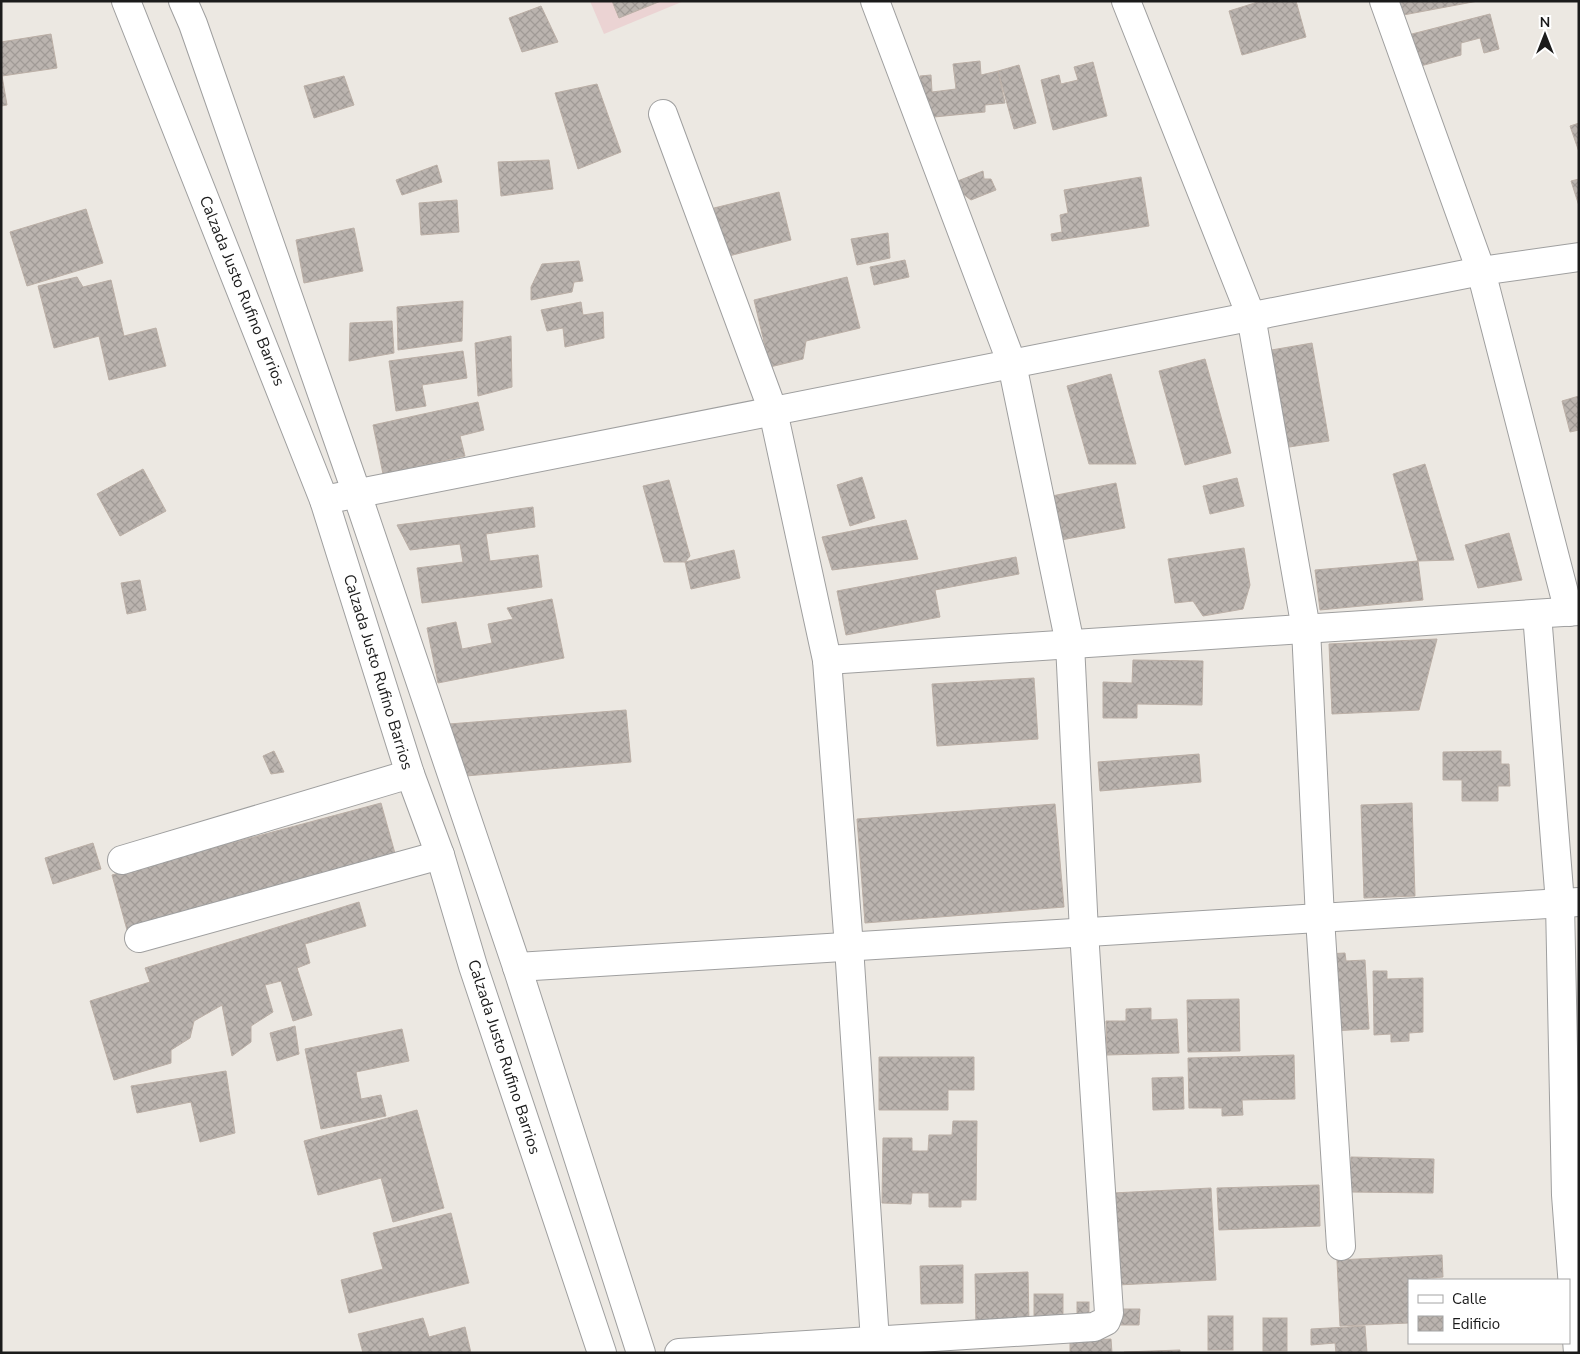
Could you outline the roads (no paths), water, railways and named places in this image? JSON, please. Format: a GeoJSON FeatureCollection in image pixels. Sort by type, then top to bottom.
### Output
{"type":"FeatureCollection","features":[{"type":"Feature","properties":{"kind":"street","name":"Calzada Justo Rufino Barrios"},"geometry":{"type":"LineString","coordinates":[[126,1],[324,500],[410,774],[440,855],[473,966],[602,1353]]}},
{"type":"Feature","properties":{"kind":"street"},"geometry":{"type":"LineString","coordinates":[[183,1],[357,494],[517,967],[642,1353]]}},
{"type":"Feature","properties":{"kind":"street"},"geometry":{"type":"LineString","coordinates":[[679,1353],[1094,1327],[1106,1321],[1109,1313],[1084,932],[1070,644],[1012,364],[875,1]]}},
{"type":"Feature","properties":{"kind":"street"},"geometry":{"type":"LineString","coordinates":[[1126,1],[1251,316],[1306,629],[1320,918],[1341,1246]]}},
{"type":"Feature","properties":{"kind":"street"},"geometry":{"type":"LineString","coordinates":[[827,660],[1574,612],[1481,271],[1384,1]]}},
{"type":"Feature","properties":{"kind":"street"},"geometry":{"type":"LineString","coordinates":[[663,114],[773,411],[827,660],[849,947],[875,1341]]}},
{"type":"Feature","properties":{"kind":"street"},"geometry":{"type":"LineString","coordinates":[[324,500],[1481,271],[1579,257]]}},
{"type":"Feature","properties":{"kind":"street"},"geometry":{"type":"LineString","coordinates":[[1537,614],[1569,903],[1566,1196],[1578,1353]]}},
{"type":"Feature","properties":{"kind":"street"},"geometry":{"type":"LineString","coordinates":[[122,860],[410,774]]}},
{"type":"Feature","properties":{"kind":"street"},"geometry":{"type":"LineString","coordinates":[[139,938],[440,855]]}},
{"type":"Feature","properties":{"kind":"street"},"geometry":{"type":"LineString","coordinates":[[517,967],[1569,903]]}}]}
